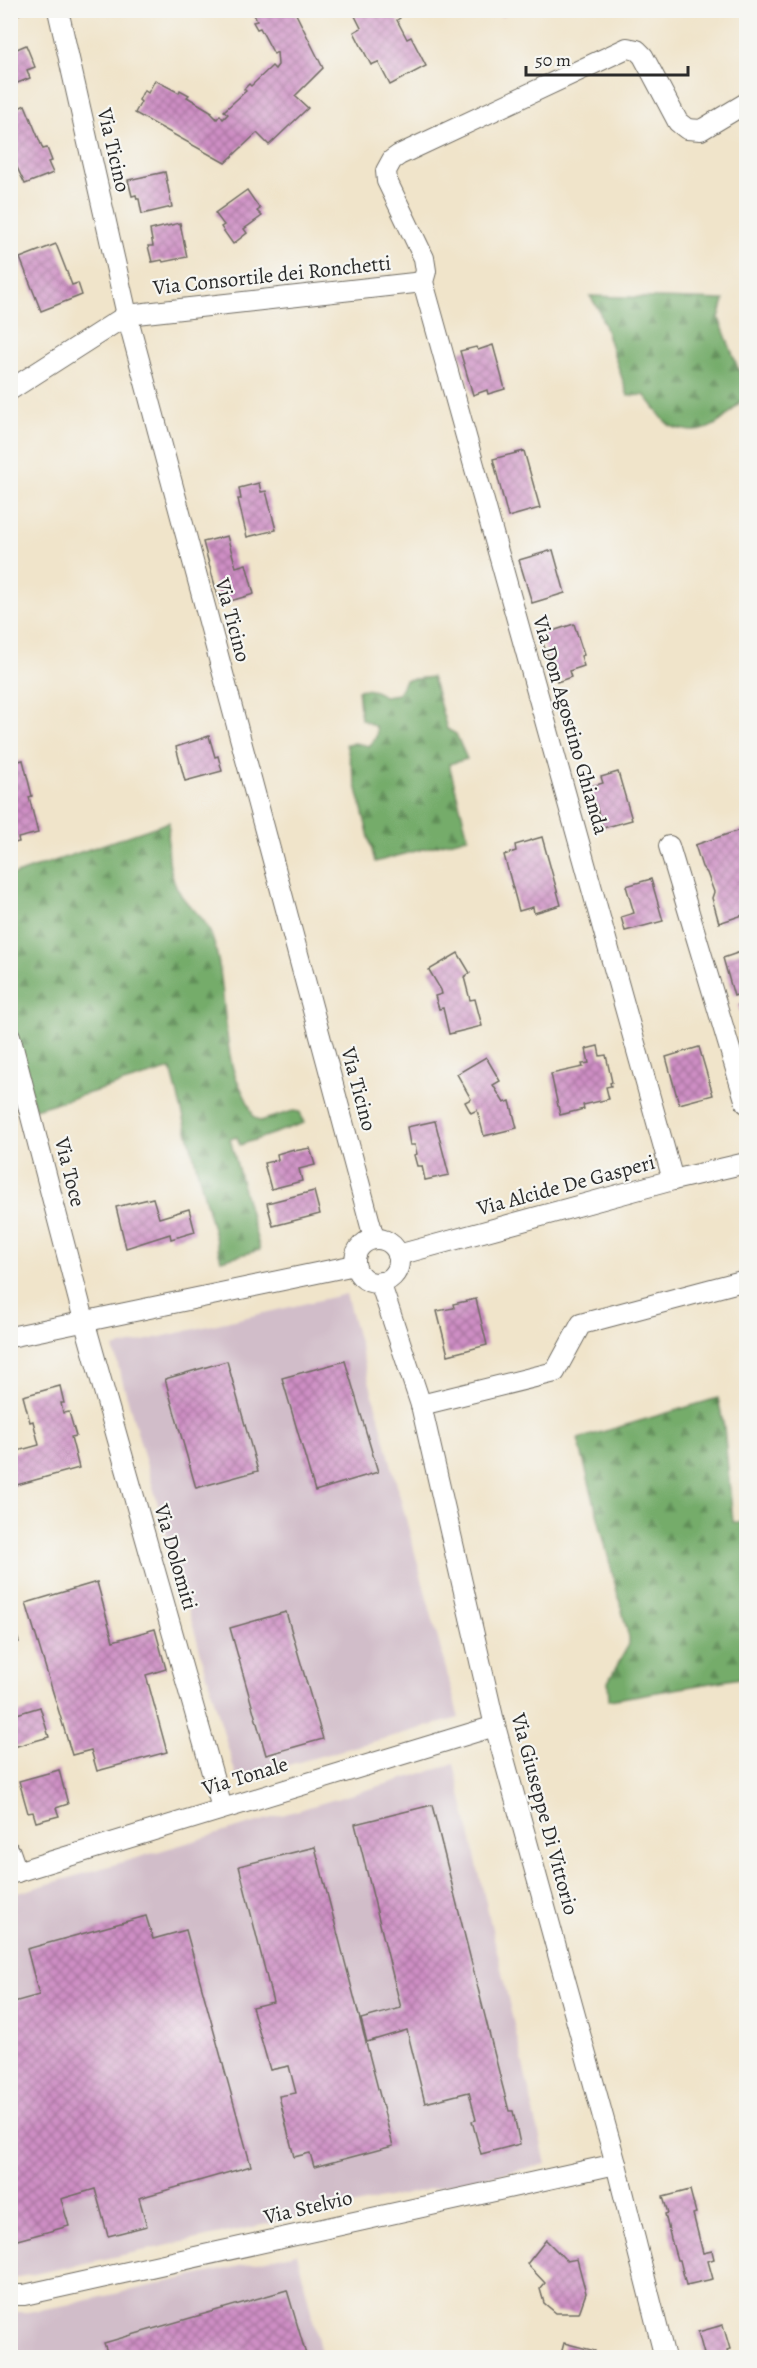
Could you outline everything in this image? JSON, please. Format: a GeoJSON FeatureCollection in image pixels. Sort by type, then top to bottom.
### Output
{"type":"FeatureCollection","features":[{"type":"Feature","properties":{"kind":"street","name":"Via Ticino"},"geometry":{"type":"LineString","coordinates":[[57,10],[127,315],[374,1238]]}},
{"type":"Feature","properties":{"kind":"street","name":"Via Don Agostino Ghianda"},"geometry":{"type":"LineString","coordinates":[[673,1180],[423,282],[426,271],[424,258],[387,181],[386,171],[392,160],[399,154],[627,48],[637,50],[643,56],[678,122],[687,129],[701,130],[747,103]]}},
{"type":"Feature","properties":{"kind":"street","name":"Via Consortile dei Ronchetti"},"geometry":{"type":"LineString","coordinates":[[127,315],[423,282]]}},
{"type":"Feature","properties":{"kind":"street"},"geometry":{"type":"LineString","coordinates":[[10,390],[127,315]]}},
{"type":"Feature","properties":{"kind":"street"},"geometry":{"type":"LineString","coordinates":[[669,846],[747,1103]]}},
{"type":"Feature","properties":{"kind":"street","name":"Via Toce"},"geometry":{"type":"LineString","coordinates":[[10,1036],[84,1320]]}},
{"type":"Feature","properties":{"kind":"street","name":"Via Alcide De Gasperi"},"geometry":{"type":"LineString","coordinates":[[398,1256],[673,1180],[747,1163]]}},
{"type":"Feature","properties":{"kind":"street"},"geometry":{"type":"LineString","coordinates":[[374,1238],[387,1241],[396,1250],[398,1256],[399,1263],[393,1276],[380,1282],[367,1281],[357,1271],[355,1265],[357,1250],[368,1240],[374,1238]]}},
{"type":"Feature","properties":{"kind":"street"},"geometry":{"type":"LineString","coordinates":[[10,1337],[355,1265]]}},
{"type":"Feature","properties":{"kind":"street"},"geometry":{"type":"LineString","coordinates":[[421,1405],[555,1372],[581,1324],[747,1280]]}},
{"type":"Feature","properties":{"kind":"street","name":"Via Giuseppe Di Vittorio"},"geometry":{"type":"LineString","coordinates":[[380,1282],[421,1405],[495,1726],[616,2163],[665,2358]]}},
{"type":"Feature","properties":{"kind":"street","name":"Via Dolomiti"},"geometry":{"type":"LineString","coordinates":[[84,1320],[222,1808]]}},
{"type":"Feature","properties":{"kind":"street","name":"Via Tonale"},"geometry":{"type":"LineString","coordinates":[[14,1873],[495,1726]]}},
{"type":"Feature","properties":{"kind":"street"},"geometry":{"type":"LineString","coordinates":[[10,1852],[14,1873]]}},
{"type":"Feature","properties":{"kind":"street","name":"Via Stelvio"},"geometry":{"type":"LineString","coordinates":[[10,2295],[24,2295],[616,2163]]}},
{"type":"Feature","properties":{"kind":"shaded area"},"geometry":{"type":"Polygon","coordinates":[[[346,1294],[459,1718],[237,1779],[113,1348],[346,1294]]]}},
{"type":"Feature","properties":{"kind":"shaded area"},"geometry":{"type":"Polygon","coordinates":[[[454,1764],[546,2164],[11,2279],[11,1895],[454,1764]]]}},
{"type":"Feature","properties":{"kind":"shaded area"},"geometry":{"type":"Polygon","coordinates":[[[297,2253],[322,2357],[11,2357],[10,2312],[28,2312],[66,2305],[297,2253]]]}},
{"type":"Feature","properties":{"kind":"green space"},"geometry":{"type":"Polygon","coordinates":[[[590,296],[724,300],[719,318],[741,376],[746,383],[746,395],[720,422],[704,430],[678,429],[670,425],[644,395],[628,396],[599,310],[590,296]]]}},
{"type":"Feature","properties":{"kind":"green space"},"geometry":{"type":"Polygon","coordinates":[[[432,677],[447,729],[456,734],[467,759],[449,764],[468,837],[375,862],[346,744],[369,746],[376,735],[376,727],[361,719],[358,690],[372,690],[384,696],[398,694],[405,680],[432,677]]]}},
{"type":"Feature","properties":{"kind":"green space"},"geometry":{"type":"Polygon","coordinates":[[[169,822],[168,844],[172,876],[181,895],[208,927],[212,937],[220,968],[232,1065],[253,1116],[260,1121],[293,1111],[300,1112],[304,1123],[240,1145],[237,1137],[230,1139],[260,1250],[221,1260],[171,1069],[35,1109],[11,1021],[10,876],[169,822]]]}},
{"type":"Feature","properties":{"kind":"green space"},"geometry":{"type":"Polygon","coordinates":[[[718,1398],[724,1427],[733,1522],[746,1522],[746,1677],[609,1700],[608,1682],[629,1644],[629,1638],[578,1439],[718,1398]]]}},
{"type":"Feature","properties":{"kind":"building"},"geometry":{"type":"Polygon","coordinates":[[[10,10],[28,10],[28,11],[10,17],[10,10]]]}},
{"type":"Feature","properties":{"kind":"building"},"geometry":{"type":"Polygon","coordinates":[[[252,10],[294,10],[323,68],[295,96],[308,108],[269,145],[257,133],[225,163],[135,113],[144,90],[148,93],[155,80],[179,93],[180,90],[189,95],[187,97],[212,112],[217,119],[220,115],[223,119],[228,114],[224,111],[246,91],[244,89],[249,84],[251,86],[272,66],[275,69],[278,65],[277,52],[274,54],[260,28],[257,29],[253,22],[257,21],[252,10]]]}},
{"type":"Feature","properties":{"kind":"building"},"geometry":{"type":"Polygon","coordinates":[[[352,10],[397,10],[400,18],[397,20],[407,39],[411,37],[426,66],[390,85],[378,62],[371,65],[354,32],[361,28],[352,10]]]}},
{"type":"Feature","properties":{"kind":"building"},"geometry":{"type":"Polygon","coordinates":[[[499,10],[514,10],[502,17],[499,10]]]}},
{"type":"Feature","properties":{"kind":"building"},"geometry":{"type":"Polygon","coordinates":[[[15,45],[17,49],[26,45],[35,67],[27,70],[30,78],[10,86],[10,46],[15,45]]]}},
{"type":"Feature","properties":{"kind":"building"},"geometry":{"type":"Polygon","coordinates":[[[25,105],[43,149],[47,148],[52,161],[48,162],[53,173],[25,184],[10,153],[10,112],[25,105]]]}},
{"type":"Feature","properties":{"kind":"building"},"geometry":{"type":"Polygon","coordinates":[[[165,172],[172,207],[142,214],[139,199],[136,195],[132,196],[128,180],[165,172]]]}},
{"type":"Feature","properties":{"kind":"building"},"geometry":{"type":"Polygon","coordinates":[[[247,190],[260,209],[257,211],[262,216],[244,229],[247,233],[233,244],[221,227],[224,225],[215,213],[247,190]]]}},
{"type":"Feature","properties":{"kind":"building"},"geometry":{"type":"Polygon","coordinates":[[[180,223],[187,257],[152,262],[148,246],[153,246],[150,230],[180,223]]]}},
{"type":"Feature","properties":{"kind":"building"},"geometry":{"type":"Polygon","coordinates":[[[56,244],[72,285],[78,283],[82,295],[41,311],[20,258],[56,244]]]}},
{"type":"Feature","properties":{"kind":"building"},"geometry":{"type":"Polygon","coordinates":[[[493,345],[505,389],[488,394],[487,390],[473,395],[460,351],[476,347],[478,350],[493,345]]]}},
{"type":"Feature","properties":{"kind":"building"},"geometry":{"type":"Polygon","coordinates":[[[524,451],[540,508],[508,517],[493,459],[524,451]]]}},
{"type":"Feature","properties":{"kind":"building"},"geometry":{"type":"Polygon","coordinates":[[[259,483],[261,492],[266,491],[276,530],[247,537],[238,499],[241,499],[239,488],[259,483]]]}},
{"type":"Feature","properties":{"kind":"building"},"geometry":{"type":"Polygon","coordinates":[[[227,536],[236,567],[246,564],[254,594],[220,604],[203,542],[227,536]]]}},
{"type":"Feature","properties":{"kind":"building"},"geometry":{"type":"Polygon","coordinates":[[[553,550],[565,593],[532,603],[519,560],[553,550]]]}},
{"type":"Feature","properties":{"kind":"building"},"geometry":{"type":"Polygon","coordinates":[[[574,624],[584,655],[581,656],[584,666],[569,671],[571,677],[557,682],[540,635],[574,624]]]}},
{"type":"Feature","properties":{"kind":"building"},"geometry":{"type":"Polygon","coordinates":[[[209,736],[222,771],[185,781],[176,747],[209,736]]]}},
{"type":"Feature","properties":{"kind":"building"},"geometry":{"type":"Polygon","coordinates":[[[23,760],[38,833],[18,838],[19,842],[10,844],[10,763],[23,760]]]}},
{"type":"Feature","properties":{"kind":"building"},"geometry":{"type":"Polygon","coordinates":[[[618,772],[632,820],[603,828],[596,805],[592,807],[586,788],[603,783],[601,777],[618,772]]]}},
{"type":"Feature","properties":{"kind":"building"},"geometry":{"type":"Polygon","coordinates":[[[743,829],[746,839],[746,914],[719,923],[712,898],[714,892],[695,845],[743,829]]]}},
{"type":"Feature","properties":{"kind":"building"},"geometry":{"type":"Polygon","coordinates":[[[542,837],[561,905],[534,913],[533,907],[519,911],[504,855],[516,851],[515,845],[542,837]]]}},
{"type":"Feature","properties":{"kind":"building"},"geometry":{"type":"Polygon","coordinates":[[[651,879],[663,921],[625,931],[621,917],[634,913],[626,886],[651,879]]]}},
{"type":"Feature","properties":{"kind":"building"},"geometry":{"type":"Polygon","coordinates":[[[746,950],[746,1031],[738,1005],[745,1002],[742,993],[734,996],[723,958],[746,950]]]}},
{"type":"Feature","properties":{"kind":"building"},"geometry":{"type":"Polygon","coordinates":[[[458,953],[470,973],[464,977],[470,1000],[475,999],[482,1026],[449,1034],[443,1008],[439,1009],[435,996],[442,994],[441,990],[429,970],[458,953]]]}},
{"type":"Feature","properties":{"kind":"building"},"geometry":{"type":"Polygon","coordinates":[[[598,1046],[600,1056],[606,1055],[612,1082],[611,1086],[606,1087],[609,1099],[583,1105],[584,1109],[560,1115],[551,1074],[583,1067],[582,1064],[589,1063],[586,1049],[598,1046]]]}},
{"type":"Feature","properties":{"kind":"building"},"geometry":{"type":"Polygon","coordinates":[[[699,1047],[713,1095],[679,1104],[666,1057],[699,1047]]]}},
{"type":"Feature","properties":{"kind":"building"},"geometry":{"type":"Polygon","coordinates":[[[486,1057],[500,1081],[493,1085],[504,1103],[510,1101],[517,1128],[484,1136],[477,1110],[471,1113],[465,1102],[471,1099],[457,1074],[486,1057]]]}},
{"type":"Feature","properties":{"kind":"building"},"geometry":{"type":"Polygon","coordinates":[[[435,1121],[449,1175],[425,1180],[422,1166],[417,1166],[414,1155],[417,1154],[415,1145],[410,1145],[407,1127],[435,1121]]]}},
{"type":"Feature","properties":{"kind":"building"},"geometry":{"type":"Polygon","coordinates":[[[310,1148],[315,1165],[299,1169],[302,1181],[271,1189],[264,1163],[278,1160],[277,1154],[294,1149],[294,1151],[310,1148]]]}},
{"type":"Feature","properties":{"kind":"building"},"geometry":{"type":"Polygon","coordinates":[[[314,1191],[320,1214],[273,1226],[267,1203],[314,1191]]]}},
{"type":"Feature","properties":{"kind":"building"},"geometry":{"type":"Polygon","coordinates":[[[153,1198],[159,1218],[189,1209],[195,1232],[171,1239],[170,1234],[126,1248],[116,1207],[153,1198]]]}},
{"type":"Feature","properties":{"kind":"building"},"geometry":{"type":"Polygon","coordinates":[[[476,1299],[487,1345],[448,1355],[437,1311],[454,1308],[453,1304],[476,1299]]]}},
{"type":"Feature","properties":{"kind":"building"},"geometry":{"type":"Polygon","coordinates":[[[227,1361],[258,1471],[196,1488],[165,1379],[227,1361]]]}},
{"type":"Feature","properties":{"kind":"building"},"geometry":{"type":"Polygon","coordinates":[[[345,1361],[378,1472],[315,1491],[282,1378],[345,1361]]]}},
{"type":"Feature","properties":{"kind":"building"},"geometry":{"type":"Polygon","coordinates":[[[60,1386],[64,1403],[61,1403],[63,1413],[69,1412],[76,1436],[71,1437],[79,1468],[13,1486],[10,1453],[39,1445],[23,1396],[60,1386]]]}},
{"type":"Feature","properties":{"kind":"building"},"geometry":{"type":"Polygon","coordinates":[[[97,1582],[113,1641],[155,1629],[166,1669],[146,1675],[167,1752],[97,1771],[91,1750],[72,1755],[26,1603],[97,1582]]]}},
{"type":"Feature","properties":{"kind":"building"},"geometry":{"type":"Polygon","coordinates":[[[286,1612],[323,1739],[266,1755],[230,1628],[286,1612]]]}},
{"type":"Feature","properties":{"kind":"building"},"geometry":{"type":"Polygon","coordinates":[[[10,1615],[19,1642],[10,1645],[10,1615]]]}},
{"type":"Feature","properties":{"kind":"building"},"geometry":{"type":"Polygon","coordinates":[[[40,1707],[49,1737],[10,1748],[10,1716],[40,1707]]]}},
{"type":"Feature","properties":{"kind":"building"},"geometry":{"type":"Polygon","coordinates":[[[59,1770],[68,1804],[56,1808],[59,1816],[36,1822],[33,1812],[28,1813],[19,1781],[59,1770]]]}},
{"type":"Feature","properties":{"kind":"building"},"geometry":{"type":"Polygon","coordinates":[[[432,1805],[509,2111],[513,2111],[520,2144],[481,2154],[472,2121],[476,2120],[469,2092],[425,2103],[407,2030],[367,2042],[361,2019],[401,2008],[355,1824],[432,1805]]]}},
{"type":"Feature","properties":{"kind":"building"},"geometry":{"type":"Polygon","coordinates":[[[315,1847],[393,2146],[314,2167],[310,2153],[294,2157],[279,2096],[296,2093],[289,2066],[270,2070],[252,2007],[273,2002],[239,1866],[315,1847]]]}},
{"type":"Feature","properties":{"kind":"building"},"geometry":{"type":"Polygon","coordinates":[[[146,1916],[153,1939],[186,1930],[251,2166],[139,2198],[147,2226],[108,2236],[95,2189],[61,2199],[69,2226],[10,2242],[10,2003],[39,1995],[27,1949],[146,1916]]]}},
{"type":"Feature","properties":{"kind":"building"},"geometry":{"type":"Polygon","coordinates":[[[690,2190],[696,2213],[693,2214],[703,2253],[712,2251],[714,2259],[708,2261],[713,2279],[686,2285],[680,2260],[677,2260],[671,2239],[665,2214],[668,2213],[663,2197],[690,2190]]]}},
{"type":"Feature","properties":{"kind":"building"},"geometry":{"type":"Polygon","coordinates":[[[546,2240],[567,2261],[577,2259],[586,2293],[579,2313],[556,2313],[544,2303],[540,2289],[545,2283],[527,2264],[546,2240]]]}},
{"type":"Feature","properties":{"kind":"building"},"geometry":{"type":"Polygon","coordinates":[[[287,2290],[307,2358],[109,2358],[104,2343],[287,2290]]]}},
{"type":"Feature","properties":{"kind":"building"},"geometry":{"type":"Polygon","coordinates":[[[723,2325],[730,2349],[727,2350],[729,2358],[705,2358],[698,2332],[723,2325]]]}},
{"type":"Feature","properties":{"kind":"building"},"geometry":{"type":"Polygon","coordinates":[[[564,2343],[595,2351],[593,2358],[560,2358],[564,2343]]]}}]}
